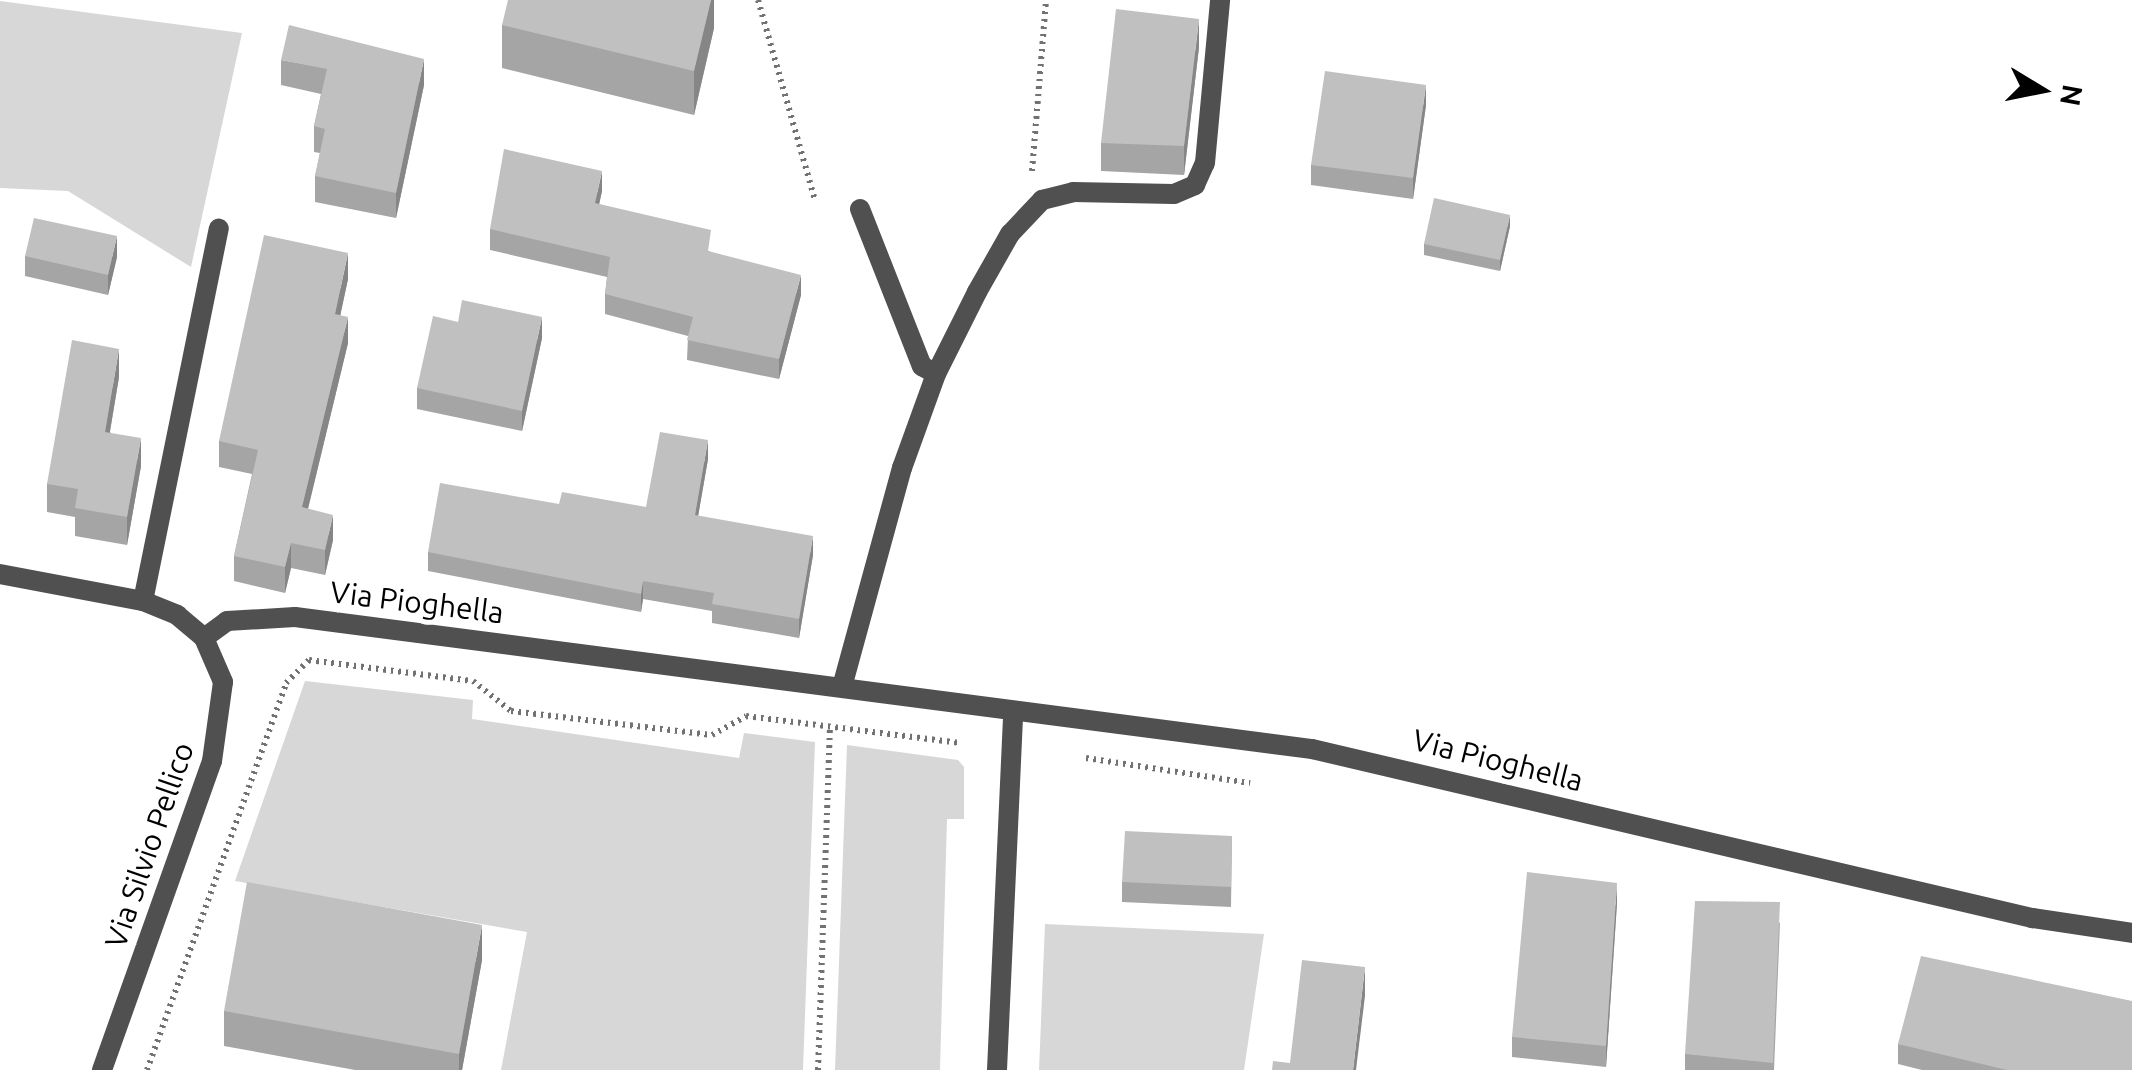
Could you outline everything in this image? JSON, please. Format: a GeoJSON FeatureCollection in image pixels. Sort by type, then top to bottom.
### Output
{"type":"FeatureCollection","features":[{"type":"Feature","properties":{"kind":"street"},"geometry":{"type":"LineString","coordinates":[[842,687],[902,468],[936,374],[1010,234],[1042,200],[1073,192],[1174,194],[1195,184],[1205,162],[1220,0]]}},
{"type":"Feature","properties":{"kind":"street"},"geometry":{"type":"LineString","coordinates":[[860,208],[922,366],[936,374]]}},
{"type":"Feature","properties":{"kind":"street"},"geometry":{"type":"LineString","coordinates":[[143,601],[219,228]]}},
{"type":"Feature","properties":{"kind":"street"},"geometry":{"type":"LineString","coordinates":[[0,574],[143,601],[177,615],[204,638]]}},
{"type":"Feature","properties":{"kind":"street","name":"Via Pioghella"},"geometry":{"type":"LineString","coordinates":[[204,638],[226,621],[295,617],[1384,762],[1876,883],[2132,933]]}},
{"type":"Feature","properties":{"kind":"street","name":"Via Silvio Pellico"},"geometry":{"type":"LineString","coordinates":[[102,1070],[212,761],[223,682],[204,638]]}},
{"type":"Feature","properties":{"kind":"street"},"geometry":{"type":"LineString","coordinates":[[997,1070],[1013,711]]}},
{"type":"Feature","properties":{"kind":"path"},"geometry":{"type":"LineString","coordinates":[[758,0],[816,200]]}},
{"type":"Feature","properties":{"kind":"path"},"geometry":{"type":"LineString","coordinates":[[1042,200],[1030,167],[1046,0]]}},
{"type":"Feature","properties":{"kind":"path"},"geometry":{"type":"LineString","coordinates":[[147,1070],[286,683],[308,660],[473,681],[510,710],[712,735],[746,716],[960,743]]}},
{"type":"Feature","properties":{"kind":"path"},"geometry":{"type":"LineString","coordinates":[[818,1070],[830,726]]}},
{"type":"Feature","properties":{"kind":"path"},"geometry":{"type":"LineString","coordinates":[[1084,758],[1250,783]]}},
{"type":"Feature","properties":{"kind":"shaded area"},"geometry":{"type":"Polygon","coordinates":[[[0,1],[242,33],[191,267],[68,191],[0,188],[0,1]]]}},
{"type":"Feature","properties":{"kind":"shaded area"},"geometry":{"type":"Polygon","coordinates":[[[305,681],[473,700],[472,719],[739,758],[744,733],[815,742],[803,1070],[501,1070],[527,932],[235,881],[305,681]]]}},
{"type":"Feature","properties":{"kind":"shaded area"},"geometry":{"type":"Polygon","coordinates":[[[847,745],[958,760],[964,767],[964,819],[947,819],[940,1070],[835,1070],[847,745]]]}},
{"type":"Feature","properties":{"kind":"shaded area"},"geometry":{"type":"Polygon","coordinates":[[[1045,924],[1264,934],[1244,1070],[1039,1070],[1045,924]]]}},
{"type":"Feature","properties":{"kind":"building"},"geometry":{"type":"Polygon","coordinates":[[[508,0],[711,0],[694,71],[502,25],[508,0]]]}},
{"type":"Feature","properties":{"kind":"building"},"geometry":{"type":"Polygon","coordinates":[[[1116,9],[1199,19],[1184,146],[1101,143],[1116,9]]]}},
{"type":"Feature","properties":{"kind":"building"},"geometry":{"type":"Polygon","coordinates":[[[289,25],[424,59],[396,193],[315,176],[325,129],[314,126],[327,69],[281,60],[289,25]]]}},
{"type":"Feature","properties":{"kind":"building"},"geometry":{"type":"Polygon","coordinates":[[[1325,71],[1426,85],[1413,178],[1311,165],[1325,71]]]}},
{"type":"Feature","properties":{"kind":"building"},"geometry":{"type":"Polygon","coordinates":[[[504,149],[602,171],[595,203],[711,230],[708,251],[801,275],[779,359],[687,340],[693,317],[605,294],[610,257],[490,229],[504,149]]]}},
{"type":"Feature","properties":{"kind":"building"},"geometry":{"type":"Polygon","coordinates":[[[1434,198],[1510,215],[1500,260],[1424,244],[1434,198]]]}},
{"type":"Feature","properties":{"kind":"building"},"geometry":{"type":"Polygon","coordinates":[[[34,218],[117,236],[108,275],[25,256],[34,218]]]}},
{"type":"Feature","properties":{"kind":"building"},"geometry":{"type":"Polygon","coordinates":[[[264,235],[348,253],[335,314],[348,317],[302,507],[333,515],[325,550],[291,543],[285,567],[234,556],[258,450],[219,441],[264,235]]]}},
{"type":"Feature","properties":{"kind":"building"},"geometry":{"type":"Polygon","coordinates":[[[462,300],[542,317],[522,411],[417,388],[433,316],[458,322],[462,300]]]}},
{"type":"Feature","properties":{"kind":"building"},"geometry":{"type":"Polygon","coordinates":[[[72,340],[119,349],[105,432],[141,438],[127,517],[75,508],[78,489],[47,484],[72,340]]]}},
{"type":"Feature","properties":{"kind":"building"},"geometry":{"type":"Polygon","coordinates":[[[660,432],[708,440],[695,515],[813,536],[799,619],[712,604],[714,593],[643,581],[641,594],[428,552],[440,483],[559,504],[562,492],[646,507],[660,432]]]}},
{"type":"Feature","properties":{"kind":"building"},"geometry":{"type":"Polygon","coordinates":[[[1125,831],[1232,836],[1231,887],[1122,882],[1125,831]]]}},
{"type":"Feature","properties":{"kind":"building"},"geometry":{"type":"Polygon","coordinates":[[[1527,872],[1617,883],[1606,1046],[1512,1037],[1527,872]]]}},
{"type":"Feature","properties":{"kind":"building"},"geometry":{"type":"Polygon","coordinates":[[[247,882],[482,925],[459,1054],[224,1011],[247,882]]]}},
{"type":"Feature","properties":{"kind":"building"},"geometry":{"type":"Polygon","coordinates":[[[1695,901],[1780,902],[1773,1063],[1685,1054],[1695,901]]]}},
{"type":"Feature","properties":{"kind":"building"},"geometry":{"type":"Polygon","coordinates":[[[1921,956],[2132,1001],[2132,1070],[2007,1070],[1898,1044],[1921,956]]]}},
{"type":"Feature","properties":{"kind":"building"},"geometry":{"type":"Polygon","coordinates":[[[1302,960],[1365,967],[1353,1070],[1272,1070],[1273,1061],[1290,1063],[1302,960]]]}}]}
